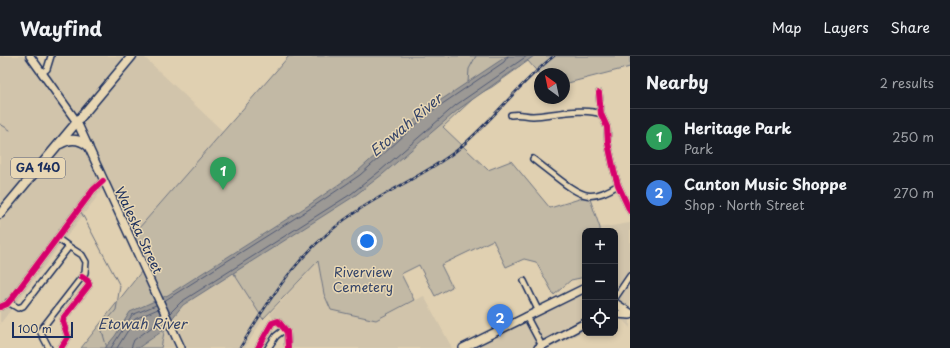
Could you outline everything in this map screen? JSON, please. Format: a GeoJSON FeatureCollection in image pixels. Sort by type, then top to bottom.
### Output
{"type":"FeatureCollection","features":[{"type":"Feature","properties":{"kind":"main road","name":"Waleska Street"},"geometry":{"type":"LineString","coordinates":[[30,56],[77,122],[181,348]]}},
{"type":"Feature","properties":{"kind":"main road"},"geometry":{"type":"LineString","coordinates":[[77,122],[132,56]]}},
{"type":"Feature","properties":{"kind":"main road","name":"GA 140"},"geometry":{"type":"LineString","coordinates":[[0,214],[77,122]]}},
{"type":"Feature","properties":{"kind":"main road"},"geometry":{"type":"LineString","coordinates":[[54,149],[69,140],[83,142],[88,146]]}},
{"type":"Feature","properties":{"kind":"main road"},"geometry":{"type":"LineString","coordinates":[[463,348],[582,289]]}},
{"type":"Feature","properties":{"kind":"main road"},"geometry":{"type":"LineString","coordinates":[[618,305],[630,314]]}},
{"type":"Feature","properties":{"kind":"main road"},"geometry":{"type":"LineString","coordinates":[[618,314],[630,314]]}},
{"type":"Feature","properties":{"kind":"main road"},"geometry":{"type":"LineString","coordinates":[[540,347],[582,325]]}},
{"type":"Feature","properties":{"kind":"street"},"geometry":{"type":"LineString","coordinates":[[42,73],[47,69],[51,56]]}},
{"type":"Feature","properties":{"kind":"street"},"geometry":{"type":"LineString","coordinates":[[599,93],[601,114],[607,127],[610,154],[618,185],[630,211]]}},
{"type":"Feature","properties":{"kind":"street"},"geometry":{"type":"LineString","coordinates":[[511,114],[522,113],[531,116],[590,111],[601,114]]}},
{"type":"Feature","properties":{"kind":"street"},"geometry":{"type":"LineString","coordinates":[[533,159],[577,193],[592,196],[608,192],[618,185]]}},
{"type":"Feature","properties":{"kind":"street"},"geometry":{"type":"LineString","coordinates":[[0,307],[8,302],[93,190],[103,181]]}},
{"type":"Feature","properties":{"kind":"street"},"geometry":{"type":"LineString","coordinates":[[49,348],[40,331],[85,273],[86,262],[82,256],[57,238]]}},
{"type":"Feature","properties":{"kind":"street"},"geometry":{"type":"LineString","coordinates":[[8,302],[18,308],[22,306],[68,248],[68,246]]}},
{"type":"Feature","properties":{"kind":"street"},"geometry":{"type":"LineString","coordinates":[[618,294],[630,276]]}},
{"type":"Feature","properties":{"kind":"street"},"geometry":{"type":"LineString","coordinates":[[61,348],[68,337],[63,322],[64,317],[89,285],[88,281],[82,277]]}},
{"type":"Feature","properties":{"kind":"street"},"geometry":{"type":"LineString","coordinates":[[524,281],[538,310]]}},
{"type":"Feature","properties":{"kind":"street"},"geometry":{"type":"LineString","coordinates":[[526,316],[540,347]]}},
{"type":"Feature","properties":{"kind":"street"},"geometry":{"type":"LineString","coordinates":[[258,348],[272,323],[278,321],[285,329],[289,342],[288,348]]}},
{"type":"Feature","properties":{"kind":"street"},"geometry":{"type":"LineString","coordinates":[[268,348],[276,336],[285,329]]}},
{"type":"Feature","properties":{"kind":"shaded area"},"geometry":{"type":"Polygon","coordinates":[[[0,56],[28,56],[40,75],[55,56],[143,56],[230,138],[133,240],[106,185],[0,324],[0,56]]]}},
{"type":"Feature","properties":{"kind":"shaded area"},"geometry":{"type":"Polygon","coordinates":[[[630,223],[630,328],[618,315],[618,228],[599,228],[630,223]]]}},
{"type":"Feature","properties":{"kind":"shaded area"},"geometry":{"type":"Polygon","coordinates":[[[318,261],[324,294],[376,320],[424,296],[452,348],[292,348],[270,314],[318,261]]]}},
{"type":"Feature","properties":{"kind":"shaded area"},"geometry":{"type":"Polygon","coordinates":[[[229,266],[263,319],[245,348],[161,348],[167,317],[229,266]]]}},
{"type":"Feature","properties":{"kind":"shaded area"},"geometry":{"type":"Polygon","coordinates":[[[582,285],[582,332],[551,348],[462,348],[582,285]]]}},
{"type":"Feature","properties":{"kind":"green space","name":"Riverview Cemetery"},"geometry":{"type":"Polygon","coordinates":[[[289,56],[630,56],[630,67],[570,82],[570,68],[534,68],[528,61],[492,87],[477,95],[443,127],[488,170],[511,161],[550,208],[589,196],[600,228],[582,228],[582,278],[571,280],[554,295],[536,262],[524,259],[506,267],[493,240],[441,265],[452,287],[435,296],[419,265],[401,274],[414,300],[376,320],[331,310],[324,294],[318,261],[263,319],[229,266],[167,317],[161,348],[81,348],[145,267],[133,240],[140,232],[139,228],[289,56]]]}},
{"type":"Feature","properties":{"kind":"water","name":"Etowah River"},"geometry":{"type":"Polygon","coordinates":[[[507,56],[534,56],[459,109],[383,174],[353,197],[183,305],[161,332],[138,348],[105,348],[115,336],[130,312],[168,295],[309,205],[358,171],[426,110],[507,56]]]}},
{"type":"Feature","properties":{"kind":"waterway"},"geometry":{"type":"LineString","coordinates":[[468,82],[469,69],[476,56]]}},
{"type":"Feature","properties":{"kind":"waterway"},"geometry":{"type":"LineString","coordinates":[[0,124],[10,130]]}},
{"type":"Feature","properties":{"kind":"waterway"},"geometry":{"type":"LineString","coordinates":[[81,212],[120,286],[116,310],[105,323],[102,331],[107,348]]}},
{"type":"Feature","properties":{"kind":"railway"},"geometry":{"type":"LineString","coordinates":[[240,348],[265,308],[291,271],[322,238],[360,209],[433,167],[456,151],[469,140],[528,79],[554,56]]}},
{"type":"Feature","properties":{"kind":"cycle path"},"geometry":{"type":"LineString","coordinates":[[599,93],[601,114],[607,127],[608,143],[614,171],[618,185],[630,211]]}},
{"type":"Feature","properties":{"kind":"cycle path"},"geometry":{"type":"LineString","coordinates":[[0,307],[7,304],[13,297],[93,190],[103,181]]}},
{"type":"Feature","properties":{"kind":"cycle path"},"geometry":{"type":"LineString","coordinates":[[61,348],[68,337],[63,322],[64,317],[89,285],[88,281],[82,277]]}},
{"type":"Feature","properties":{"kind":"cycle path"},"geometry":{"type":"LineString","coordinates":[[258,348],[272,323],[278,321],[287,332],[288,348]]}},
{"type":"Feature","properties":{"kind":"place","name":"Heritage Park"},"geometry":{"type":"Point","coordinates":[223,190]}},
{"type":"Feature","properties":{"kind":"place","name":"Canton Music Shoppe"},"geometry":{"type":"Point","coordinates":[500,337]}}]}
